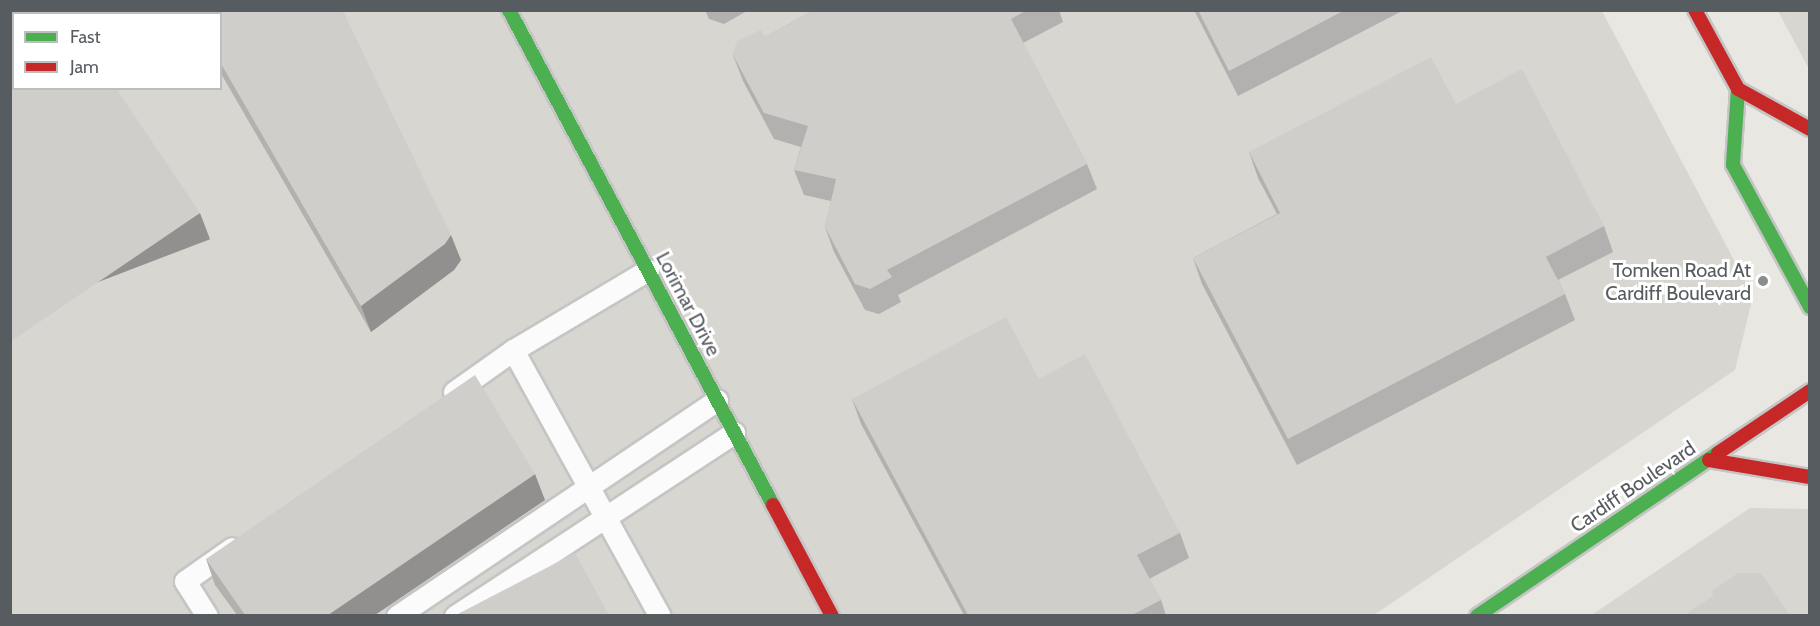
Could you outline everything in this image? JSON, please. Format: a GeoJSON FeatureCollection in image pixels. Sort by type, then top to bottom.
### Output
{"type":"FeatureCollection","features":[{"type":"Feature","properties":{"kind":"street","name":"Lorimar Drive"},"geometry":{"type":"LineString","coordinates":[[509,10],[832,615]]}},
{"type":"Feature","properties":{"kind":"street"},"geometry":{"type":"LineString","coordinates":[[1695,10],[1738,89],[1809,129]]}},
{"type":"Feature","properties":{"kind":"street"},"geometry":{"type":"LineString","coordinates":[[1738,89],[1733,165],[1809,307]]}},
{"type":"Feature","properties":{"kind":"street","name":"Cardiff Boulevard"},"geometry":{"type":"LineString","coordinates":[[1477,615],[1809,391]]}},
{"type":"Feature","properties":{"kind":"street"},"geometry":{"type":"LineString","coordinates":[[1709,460],[1809,477]]}},
{"type":"Feature","properties":{"kind":"lane"},"geometry":{"type":"LineString","coordinates":[[436,404],[513,350],[648,270]]}},
{"type":"Feature","properties":{"kind":"lane"},"geometry":{"type":"LineString","coordinates":[[513,350],[660,615]]}},
{"type":"Feature","properties":{"kind":"lane"},"geometry":{"type":"LineString","coordinates":[[397,615],[717,400]]}},
{"type":"Feature","properties":{"kind":"lane"},"geometry":{"type":"LineString","coordinates":[[455,615],[734,433]]}},
{"type":"Feature","properties":{"kind":"lane"},"geometry":{"type":"LineString","coordinates":[[207,615],[185,580],[253,533]]}},
{"type":"Feature","properties":{"kind":"shaded area"},"geometry":{"type":"Polygon","coordinates":[[[10,11],[1602,11],[1753,296],[1735,370],[1374,615],[11,615],[10,11]]]}},
{"type":"Feature","properties":{"kind":"shaded area"},"geometry":{"type":"Polygon","coordinates":[[[1778,11],[1809,11],[1809,69],[1778,11]]]}},
{"type":"Feature","properties":{"kind":"shaded area"},"geometry":{"type":"Polygon","coordinates":[[[1750,508],[1809,509],[1809,615],[1590,616],[1750,508]]]}},
{"type":"Feature","properties":{"kind":"building"},"geometry":{"type":"Polygon","coordinates":[[[63,10],[64,12],[48,12],[63,10]]]}},
{"type":"Feature","properties":{"kind":"building"},"geometry":{"type":"Polygon","coordinates":[[[191,10],[342,10],[451,235],[445,244],[361,306],[222,65],[222,12],[192,12],[191,10]]]}},
{"type":"Feature","properties":{"kind":"building"},"geometry":{"type":"Polygon","coordinates":[[[814,10],[1027,10],[1011,19],[1087,164],[887,270],[892,277],[870,289],[855,284],[825,227],[836,179],[794,170],[808,126],[764,113],[733,55],[737,41],[761,30],[765,37],[814,10]]]}},
{"type":"Feature","properties":{"kind":"building"},"geometry":{"type":"Polygon","coordinates":[[[1198,10],[1345,10],[1229,71],[1198,10]]]}},
{"type":"Feature","properties":{"kind":"building"},"geometry":{"type":"Polygon","coordinates":[[[12,36],[12,90],[117,90],[200,213],[10,342],[10,37],[12,36]]]}},
{"type":"Feature","properties":{"kind":"building"},"geometry":{"type":"Polygon","coordinates":[[[1431,57],[1456,104],[1522,69],[1604,226],[1546,257],[1565,294],[1288,439],[1193,258],[1280,213],[1249,152],[1431,57]]]}},
{"type":"Feature","properties":{"kind":"building"},"geometry":{"type":"Polygon","coordinates":[[[1006,317],[1039,379],[1085,354],[1180,533],[1137,555],[1161,600],[1132,615],[968,615],[852,399],[1006,317]]]}},
{"type":"Feature","properties":{"kind":"building"},"geometry":{"type":"Polygon","coordinates":[[[475,375],[535,474],[328,615],[245,615],[206,559],[475,375]]]}},
{"type":"Feature","properties":{"kind":"building"},"geometry":{"type":"Polygon","coordinates":[[[575,553],[609,615],[456,615],[575,553]]]}},
{"type":"Feature","properties":{"kind":"building"},"geometry":{"type":"Polygon","coordinates":[[[1738,573],[1761,573],[1790,615],[1684,615],[1713,596],[1712,591],[1738,573]]]}},
{"type":"Feature","properties":{"kind":"traffic: fast"},"geometry":{"type":"LineString","coordinates":[[509,10],[773,505]]}},
{"type":"Feature","properties":{"kind":"traffic: fast"},"geometry":{"type":"LineString","coordinates":[[1738,89],[1733,165],[1810,307]]}},
{"type":"Feature","properties":{"kind":"traffic: fast"},"geometry":{"type":"LineString","coordinates":[[1477,616],[1718,453]]}},
{"type":"Feature","properties":{"kind":"traffic: jam"},"geometry":{"type":"LineString","coordinates":[[1695,10],[1738,89],[1810,129]]}},
{"type":"Feature","properties":{"kind":"traffic: jam"},"geometry":{"type":"LineString","coordinates":[[1718,453],[1810,391]]}},
{"type":"Feature","properties":{"kind":"traffic: jam"},"geometry":{"type":"LineString","coordinates":[[1709,460],[1810,477]]}},
{"type":"Feature","properties":{"kind":"traffic: jam"},"geometry":{"type":"LineString","coordinates":[[773,505],[832,616]]}},
{"type":"Feature","properties":{"kind":"place","name":"Tomken Road At Cardiff Boulevard"},"geometry":{"type":"Point","coordinates":[1763,281]}}]}
